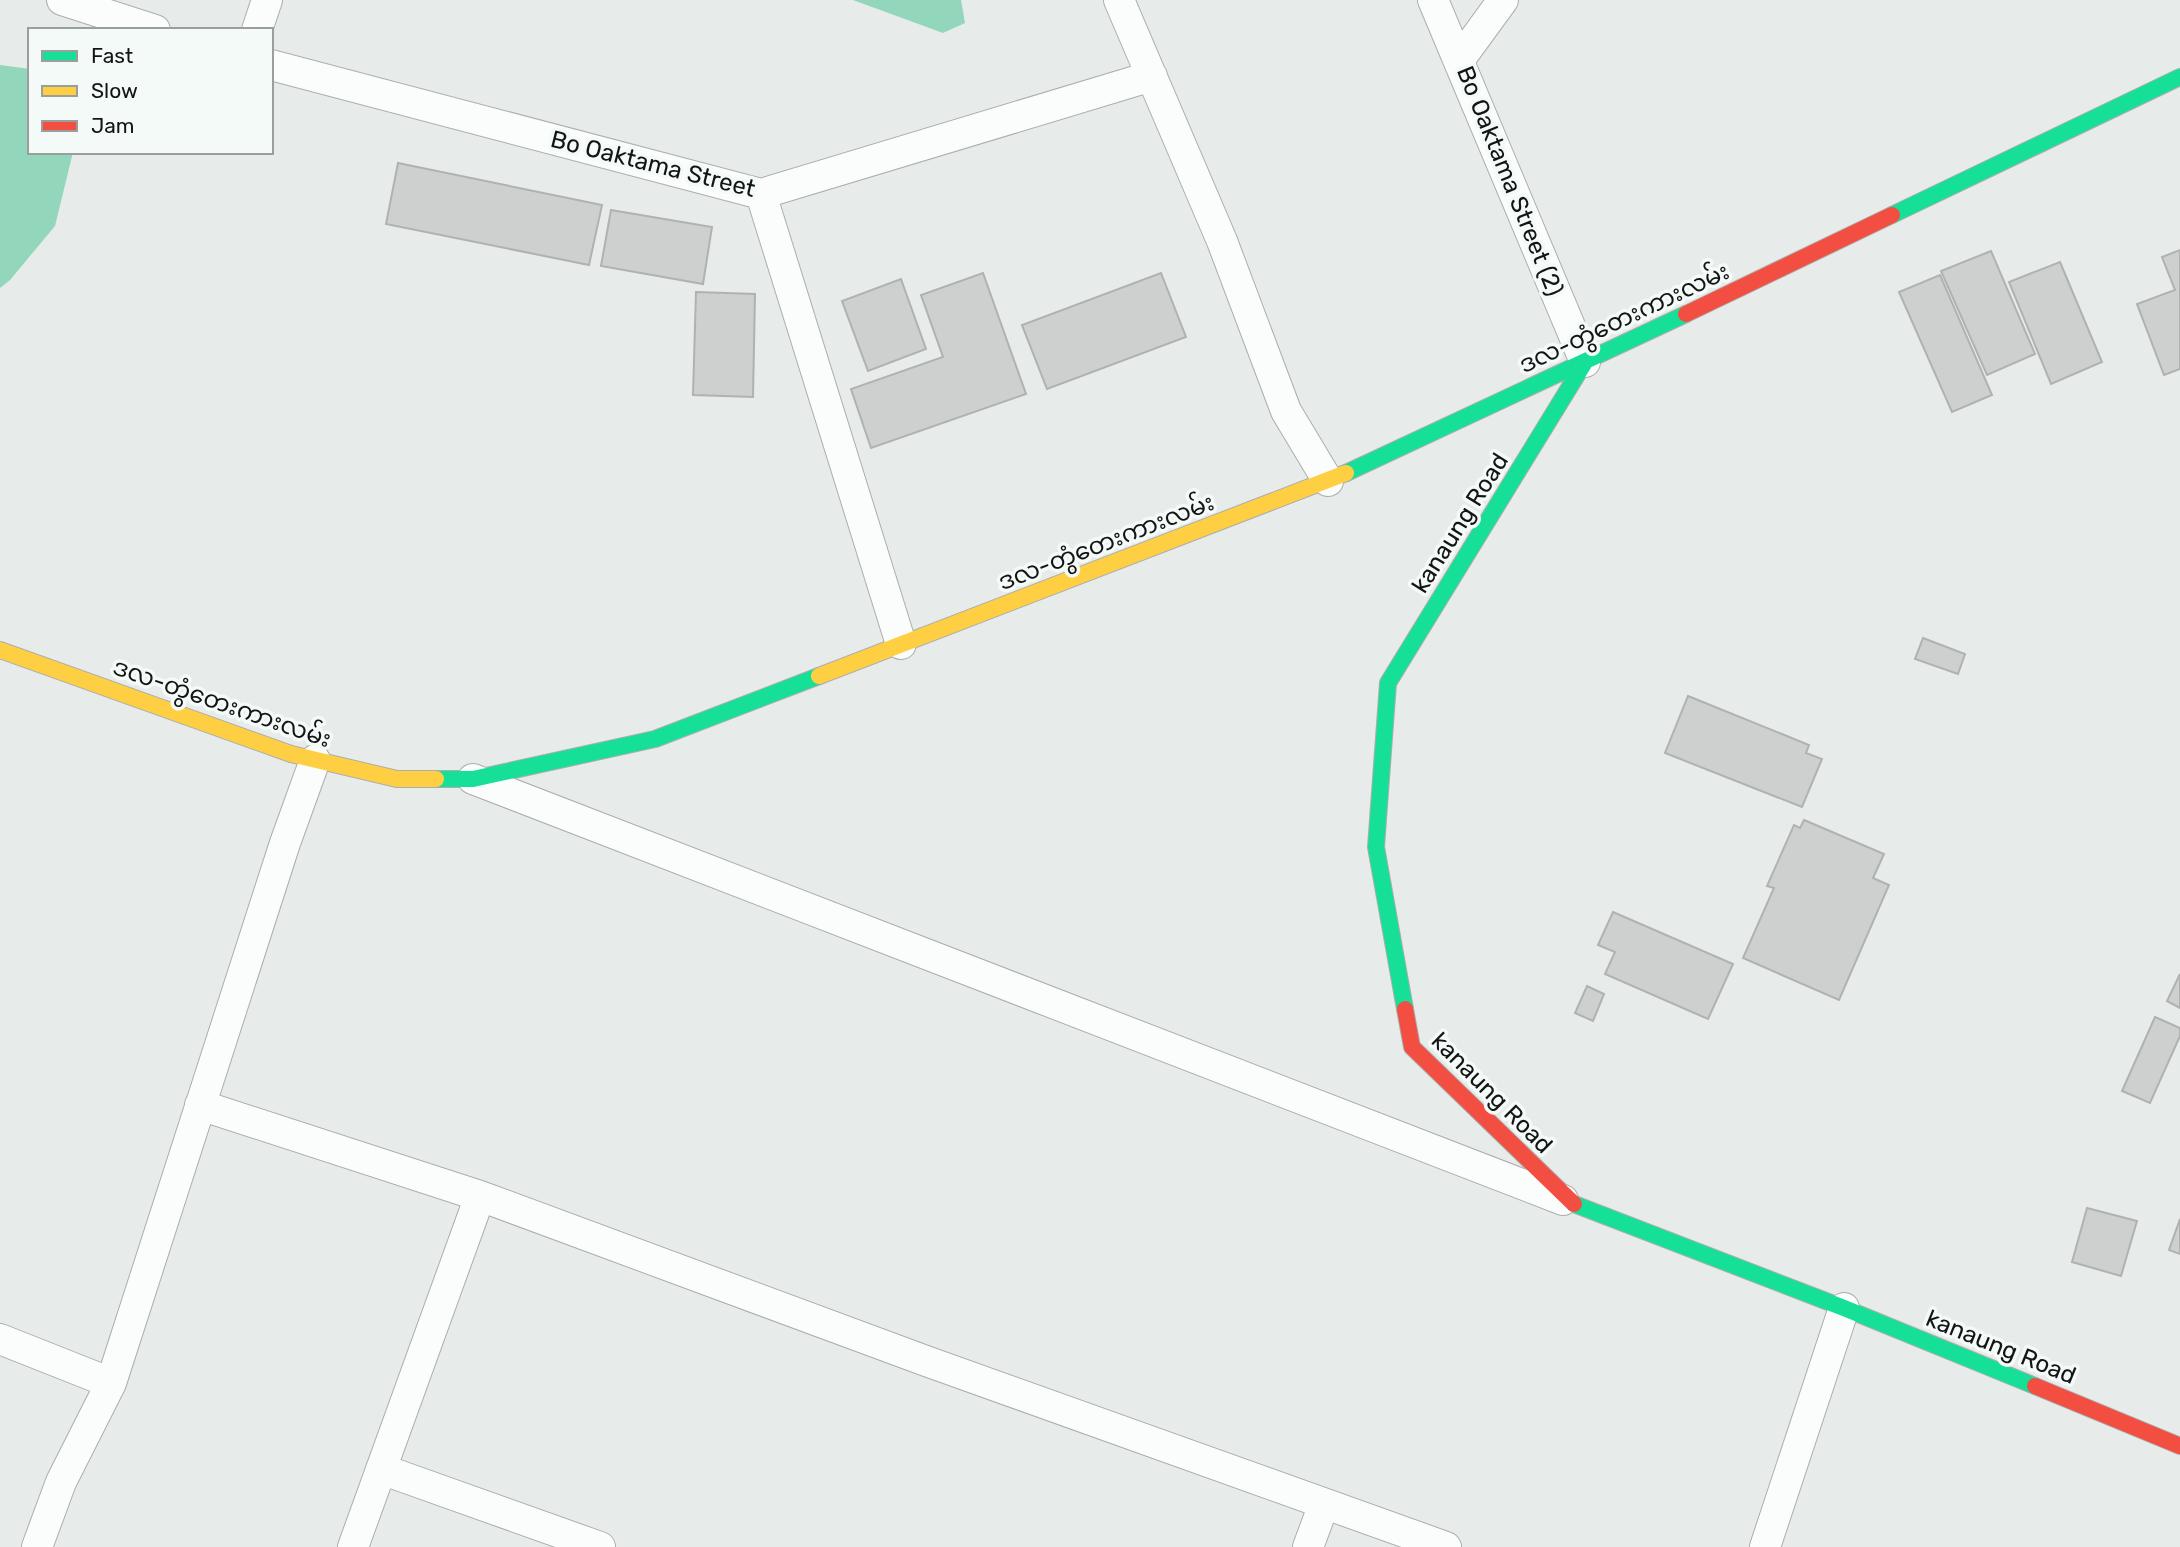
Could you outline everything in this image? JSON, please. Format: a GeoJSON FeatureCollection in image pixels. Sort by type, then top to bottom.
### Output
{"type":"FeatureCollection","features":[{"type":"Feature","properties":{"kind":"main road","name":"ဒလ-တွံတေးကားလမ်း"},"geometry":{"type":"LineString","coordinates":[[0,650],[278,750],[397,779],[473,779],[655,739],[1328,481],[1585,362],[2180,77]]}},
{"type":"Feature","properties":{"kind":"main road","name":"kanaung Road"},"geometry":{"type":"LineString","coordinates":[[1585,362],[1388,684],[1377,846],[1412,1047],[1570,1203],[1844,1308],[2180,1446]]}},
{"type":"Feature","properties":{"kind":"street"},"geometry":{"type":"LineString","coordinates":[[62,0],[149,28]]}},
{"type":"Feature","properties":{"kind":"street"},"geometry":{"type":"LineString","coordinates":[[258,28],[267,0]]}},
{"type":"Feature","properties":{"kind":"street"},"geometry":{"type":"LineString","coordinates":[[1119,0],[1222,241],[1286,411],[1328,481]]}},
{"type":"Feature","properties":{"kind":"street","name":"Bo Oaktama Street (2)"},"geometry":{"type":"LineString","coordinates":[[1433,0],[1585,362]]}},
{"type":"Feature","properties":{"kind":"street"},"geometry":{"type":"LineString","coordinates":[[1460,60],[1503,0]]}},
{"type":"Feature","properties":{"kind":"street","name":"Bo Oaktama Street"},"geometry":{"type":"LineString","coordinates":[[273,66],[761,194],[1152,76]]}},
{"type":"Feature","properties":{"kind":"street"},"geometry":{"type":"LineString","coordinates":[[761,194],[901,644]]}},
{"type":"Feature","properties":{"kind":"street"},"geometry":{"type":"LineString","coordinates":[[37,1547],[61,1482],[111,1383],[285,844],[315,760]]}},
{"type":"Feature","properties":{"kind":"street"},"geometry":{"type":"LineString","coordinates":[[473,779],[1570,1203]]}},
{"type":"Feature","properties":{"kind":"street"},"geometry":{"type":"LineString","coordinates":[[200,1105],[480,1196],[926,1361],[1446,1547]]}},
{"type":"Feature","properties":{"kind":"street"},"geometry":{"type":"LineString","coordinates":[[353,1547],[480,1196]]}},
{"type":"Feature","properties":{"kind":"street"},"geometry":{"type":"LineString","coordinates":[[1765,1547],[1844,1308]]}},
{"type":"Feature","properties":{"kind":"street"},"geometry":{"type":"LineString","coordinates":[[0,1339],[111,1383]]}},
{"type":"Feature","properties":{"kind":"street"},"geometry":{"type":"LineString","coordinates":[[381,1469],[600,1547]]}},
{"type":"Feature","properties":{"kind":"street"},"geometry":{"type":"LineString","coordinates":[[1308,1547],[1324,1504]]}},
{"type":"Feature","properties":{"kind":"shaded area"},"geometry":{"type":"Polygon","coordinates":[[[853,0],[961,0],[965,23],[943,33],[853,0]]]}},
{"type":"Feature","properties":{"kind":"shaded area"},"geometry":{"type":"Polygon","coordinates":[[[0,65],[28,69],[28,154],[73,154],[55,226],[10,280],[0,288],[0,65]]]}},
{"type":"Feature","properties":{"kind":"building"},"geometry":{"type":"Polygon","coordinates":[[[398,163],[602,205],[589,265],[386,224],[398,163]]]}},
{"type":"Feature","properties":{"kind":"building"},"geometry":{"type":"Polygon","coordinates":[[[611,210],[712,227],[703,284],[601,266],[611,210]]]}},
{"type":"Feature","properties":{"kind":"building"},"geometry":{"type":"Polygon","coordinates":[[[2180,250],[2180,369],[2164,375],[2137,304],[2175,290],[2162,257],[2180,250]]]}},
{"type":"Feature","properties":{"kind":"building"},"geometry":{"type":"Polygon","coordinates":[[[1991,251],[2035,354],[1987,375],[1941,271],[1991,251]]]}},
{"type":"Feature","properties":{"kind":"building"},"geometry":{"type":"Polygon","coordinates":[[[2060,262],[2102,362],[2051,384],[2009,282],[2060,262]]]}},
{"type":"Feature","properties":{"kind":"building"},"geometry":{"type":"Polygon","coordinates":[[[983,273],[1026,394],[871,448],[851,389],[943,357],[921,295],[983,273]]]}},
{"type":"Feature","properties":{"kind":"building"},"geometry":{"type":"Polygon","coordinates":[[[1161,273],[1186,337],[1047,389],[1022,325],[1161,273]]]}},
{"type":"Feature","properties":{"kind":"building"},"geometry":{"type":"Polygon","coordinates":[[[1940,275],[1992,395],[1952,412],[1899,292],[1940,275]]]}},
{"type":"Feature","properties":{"kind":"building"},"geometry":{"type":"Polygon","coordinates":[[[901,279],[926,349],[868,371],[842,301],[901,279]]]}},
{"type":"Feature","properties":{"kind":"building"},"geometry":{"type":"Polygon","coordinates":[[[696,292],[755,294],[753,397],[693,395],[696,292]]]}},
{"type":"Feature","properties":{"kind":"building"},"geometry":{"type":"Polygon","coordinates":[[[1923,638],[1965,654],[1958,674],[1915,659],[1923,638]]]}},
{"type":"Feature","properties":{"kind":"building"},"geometry":{"type":"Polygon","coordinates":[[[1688,696],[1809,745],[1806,753],[1822,759],[1802,807],[1665,753],[1688,696]]]}},
{"type":"Feature","properties":{"kind":"building"},"geometry":{"type":"Polygon","coordinates":[[[1804,820],[1884,854],[1873,878],[1889,885],[1839,1000],[1743,958],[1774,888],[1767,886],[1794,825],[1800,828],[1804,820]]]}},
{"type":"Feature","properties":{"kind":"building"},"geometry":{"type":"Polygon","coordinates":[[[1613,912],[1733,964],[1708,1019],[1605,974],[1615,952],[1598,945],[1613,912]]]}},
{"type":"Feature","properties":{"kind":"building"},"geometry":{"type":"Polygon","coordinates":[[[2180,974],[2180,1008],[2167,1001],[2180,974]]]}},
{"type":"Feature","properties":{"kind":"building"},"geometry":{"type":"Polygon","coordinates":[[[1587,986],[1604,994],[1593,1021],[1575,1013],[1587,986]]]}},
{"type":"Feature","properties":{"kind":"building"},"geometry":{"type":"Polygon","coordinates":[[[2155,1017],[2180,1028],[2180,1036],[2150,1103],[2122,1091],[2155,1017]]]}},
{"type":"Feature","properties":{"kind":"building"},"geometry":{"type":"Polygon","coordinates":[[[2087,1208],[2137,1221],[2121,1276],[2072,1262],[2087,1208]]]}},
{"type":"Feature","properties":{"kind":"building"},"geometry":{"type":"Polygon","coordinates":[[[2180,1219],[2180,1254],[2169,1250],[2180,1219]]]}},
{"type":"Feature","properties":{"kind":"traffic: fast"},"geometry":{"type":"LineString","coordinates":[[1892,215],[2180,77]]}},
{"type":"Feature","properties":{"kind":"traffic: fast"},"geometry":{"type":"LineString","coordinates":[[1346,473],[1686,314]]}},
{"type":"Feature","properties":{"kind":"traffic: fast"},"geometry":{"type":"LineString","coordinates":[[1405,1009],[1376,847],[1388,683],[1585,362]]}},
{"type":"Feature","properties":{"kind":"traffic: fast"},"geometry":{"type":"LineString","coordinates":[[436,779],[473,779],[655,739],[819,676]]}},
{"type":"Feature","properties":{"kind":"traffic: fast"},"geometry":{"type":"LineString","coordinates":[[1574,1204],[1844,1308],[2035,1386]]}},
{"type":"Feature","properties":{"kind":"traffic: slow"},"geometry":{"type":"LineString","coordinates":[[819,676],[1346,473]]}},
{"type":"Feature","properties":{"kind":"traffic: slow"},"geometry":{"type":"LineString","coordinates":[[0,650],[291,754],[397,779],[436,779]]}},
{"type":"Feature","properties":{"kind":"traffic: jam"},"geometry":{"type":"LineString","coordinates":[[1686,314],[1892,215]]}},
{"type":"Feature","properties":{"kind":"traffic: jam"},"geometry":{"type":"LineString","coordinates":[[1405,1009],[1412,1047],[1574,1204]]}},
{"type":"Feature","properties":{"kind":"traffic: jam"},"geometry":{"type":"LineString","coordinates":[[2035,1386],[2180,1446]]}}]}
